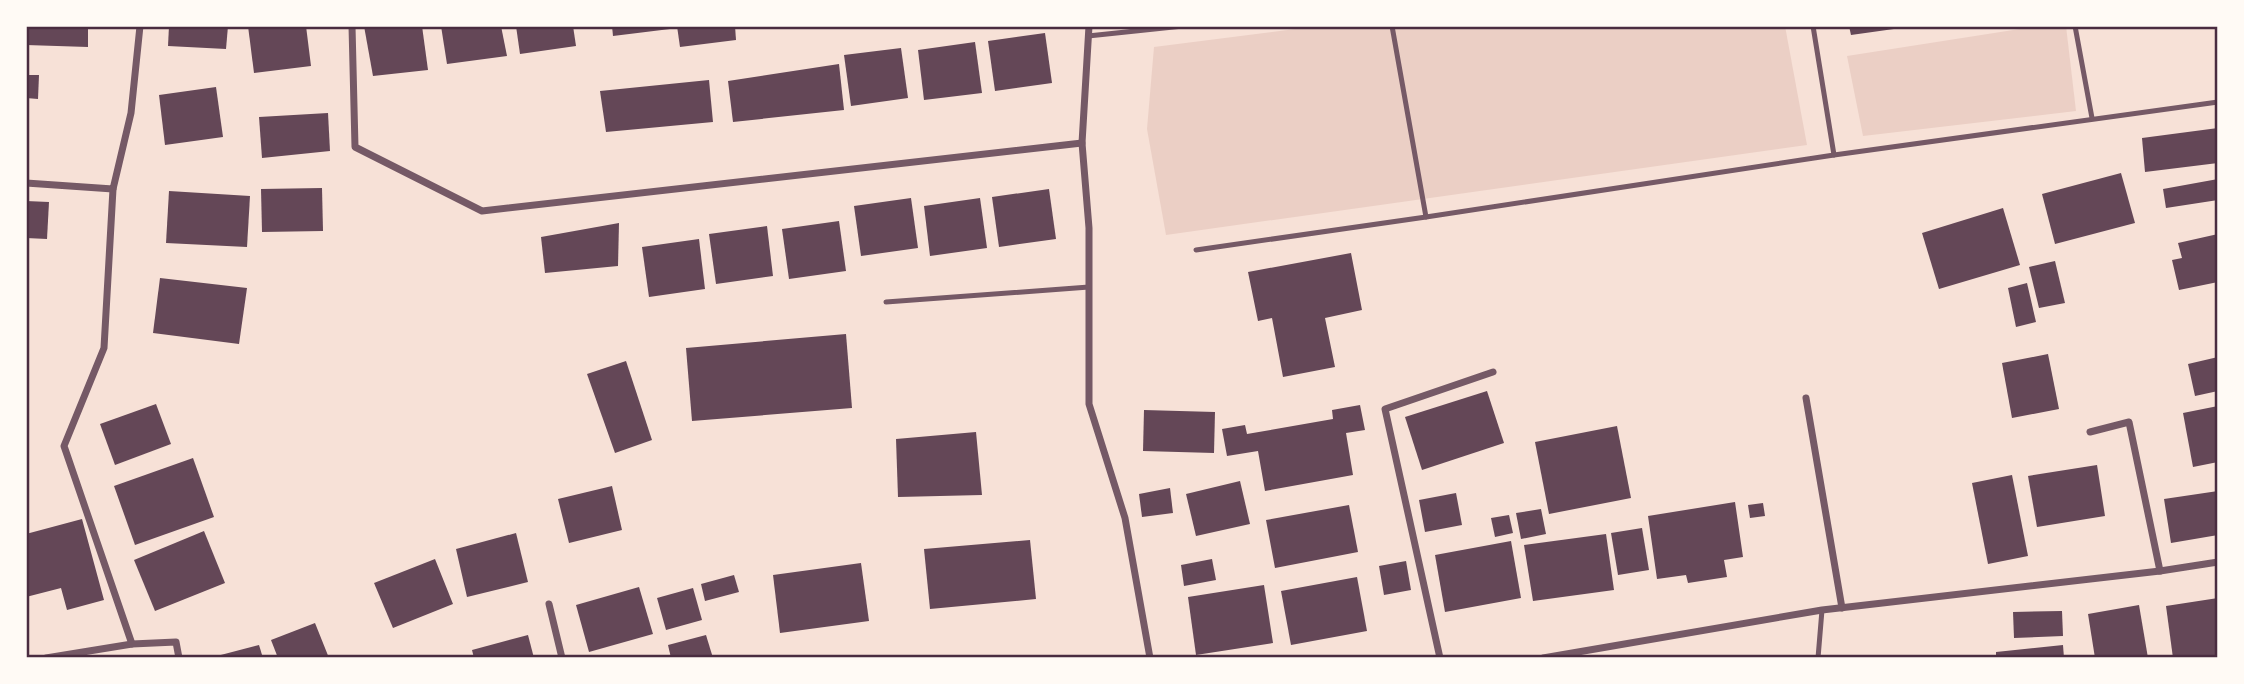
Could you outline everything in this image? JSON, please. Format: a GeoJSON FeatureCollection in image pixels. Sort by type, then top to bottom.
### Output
{"type":"FeatureCollection","features":[{"type":"Feature","properties":{"kind":"street"},"geometry":{"type":"LineString","coordinates":[[132,644],[64,446],[104,348],[114,189],[131,113],[140,26]]}},
{"type":"Feature","properties":{"kind":"street"},"geometry":{"type":"LineString","coordinates":[[352,26],[355,147],[482,211],[1082,143]]}},
{"type":"Feature","properties":{"kind":"street"},"geometry":{"type":"LineString","coordinates":[[1088,26],[1082,143],[1089,228],[1089,404],[1125,518],[1150,658]]}},
{"type":"Feature","properties":{"kind":"street"},"geometry":{"type":"LineString","coordinates":[[26,183],[114,189]]}},
{"type":"Feature","properties":{"kind":"street"},"geometry":{"type":"LineString","coordinates":[[1440,658],[1385,410],[1493,372]]}},
{"type":"Feature","properties":{"kind":"street"},"geometry":{"type":"LineString","coordinates":[[1806,398],[1842,608]]}},
{"type":"Feature","properties":{"kind":"street"},"geometry":{"type":"LineString","coordinates":[[2090,432],[2129,422],[2160,571]]}},
{"type":"Feature","properties":{"kind":"street"},"geometry":{"type":"LineString","coordinates":[[1544,658],[1822,610],[2218,562]]}},
{"type":"Feature","properties":{"kind":"street"},"geometry":{"type":"LineString","coordinates":[[549,604],[562,658]]}},
{"type":"Feature","properties":{"kind":"street"},"geometry":{"type":"LineString","coordinates":[[46,658],[132,644],[176,642],[179,658]]}},
{"type":"Feature","properties":{"kind":"lane"},"geometry":{"type":"LineString","coordinates":[[1088,36],[1182,26]]}},
{"type":"Feature","properties":{"kind":"lane"},"geometry":{"type":"LineString","coordinates":[[1392,26],[1426,217]]}},
{"type":"Feature","properties":{"kind":"lane"},"geometry":{"type":"LineString","coordinates":[[1813,26],[1834,155]]}},
{"type":"Feature","properties":{"kind":"lane"},"geometry":{"type":"LineString","coordinates":[[2075,26],[2092,118]]}},
{"type":"Feature","properties":{"kind":"lane"},"geometry":{"type":"LineString","coordinates":[[1196,250],[1834,155],[2218,102]]}},
{"type":"Feature","properties":{"kind":"lane"},"geometry":{"type":"LineString","coordinates":[[886,302],[1089,287]]}},
{"type":"Feature","properties":{"kind":"lane"},"geometry":{"type":"LineString","coordinates":[[1818,658],[1822,610]]}},
{"type":"Feature","properties":{"kind":"shaded area"},"geometry":{"type":"Polygon","coordinates":[[[1318,26],[1785,26],[1807,145],[1166,235],[1147,129],[1154,47],[1318,26]]]}},
{"type":"Feature","properties":{"kind":"shaded area"},"geometry":{"type":"Polygon","coordinates":[[[2038,26],[2066,26],[2076,111],[1863,136],[1847,56],[2038,26]]]}},
{"type":"Feature","properties":{"kind":"building"},"geometry":{"type":"Polygon","coordinates":[[[26,26],[88,26],[88,47],[26,45],[26,26]]]}},
{"type":"Feature","properties":{"kind":"building"},"geometry":{"type":"Polygon","coordinates":[[[169,26],[228,26],[226,49],[168,46],[169,26]]]}},
{"type":"Feature","properties":{"kind":"building"},"geometry":{"type":"Polygon","coordinates":[[[248,26],[306,26],[311,66],[254,73],[248,26]]]}},
{"type":"Feature","properties":{"kind":"building"},"geometry":{"type":"Polygon","coordinates":[[[364,26],[422,26],[428,70],[373,76],[364,26]]]}},
{"type":"Feature","properties":{"kind":"building"},"geometry":{"type":"Polygon","coordinates":[[[441,26],[501,26],[507,56],[447,64],[441,26]]]}},
{"type":"Feature","properties":{"kind":"building"},"geometry":{"type":"Polygon","coordinates":[[[516,26],[573,26],[576,46],[520,54],[516,26]]]}},
{"type":"Feature","properties":{"kind":"building"},"geometry":{"type":"Polygon","coordinates":[[[612,26],[670,26],[670,29],[613,36],[612,26]]]}},
{"type":"Feature","properties":{"kind":"building"},"geometry":{"type":"Polygon","coordinates":[[[677,26],[735,26],[736,40],[680,47],[677,26]]]}},
{"type":"Feature","properties":{"kind":"building"},"geometry":{"type":"Polygon","coordinates":[[[1849,26],[1901,26],[1901,28],[1851,35],[1849,26]]]}},
{"type":"Feature","properties":{"kind":"building"},"geometry":{"type":"Polygon","coordinates":[[[1045,33],[1052,83],[995,91],[988,41],[1045,33]]]}},
{"type":"Feature","properties":{"kind":"building"},"geometry":{"type":"Polygon","coordinates":[[[975,42],[982,93],[924,100],[918,50],[975,42]]]}},
{"type":"Feature","properties":{"kind":"building"},"geometry":{"type":"Polygon","coordinates":[[[901,48],[908,98],[851,106],[844,55],[901,48]]]}},
{"type":"Feature","properties":{"kind":"building"},"geometry":{"type":"Polygon","coordinates":[[[839,64],[844,110],[733,122],[728,81],[839,64]]]}},
{"type":"Feature","properties":{"kind":"building"},"geometry":{"type":"Polygon","coordinates":[[[26,75],[39,75],[38,99],[26,98],[26,75]]]}},
{"type":"Feature","properties":{"kind":"building"},"geometry":{"type":"Polygon","coordinates":[[[709,80],[713,122],[606,132],[600,91],[709,80]]]}},
{"type":"Feature","properties":{"kind":"building"},"geometry":{"type":"Polygon","coordinates":[[[216,87],[223,137],[165,145],[159,95],[216,87]]]}},
{"type":"Feature","properties":{"kind":"building"},"geometry":{"type":"Polygon","coordinates":[[[328,113],[330,151],[262,158],[259,117],[328,113]]]}},
{"type":"Feature","properties":{"kind":"building"},"geometry":{"type":"Polygon","coordinates":[[[2218,128],[2218,163],[2145,172],[2142,138],[2218,128]]]}},
{"type":"Feature","properties":{"kind":"building"},"geometry":{"type":"Polygon","coordinates":[[[2121,173],[2135,223],[2055,244],[2042,194],[2121,173]]]}},
{"type":"Feature","properties":{"kind":"building"},"geometry":{"type":"Polygon","coordinates":[[[2218,179],[2218,200],[2166,208],[2163,189],[2218,179]]]}},
{"type":"Feature","properties":{"kind":"building"},"geometry":{"type":"Polygon","coordinates":[[[322,188],[323,231],[262,232],[261,189],[322,188]]]}},
{"type":"Feature","properties":{"kind":"building"},"geometry":{"type":"Polygon","coordinates":[[[1049,189],[1056,239],[999,247],[992,197],[1049,189]]]}},
{"type":"Feature","properties":{"kind":"building"},"geometry":{"type":"Polygon","coordinates":[[[169,191],[250,196],[247,247],[166,243],[169,191]]]}},
{"type":"Feature","properties":{"kind":"building"},"geometry":{"type":"Polygon","coordinates":[[[911,198],[918,248],[861,256],[854,206],[911,198]]]}},
{"type":"Feature","properties":{"kind":"building"},"geometry":{"type":"Polygon","coordinates":[[[980,198],[987,248],[930,256],[924,206],[980,198]]]}},
{"type":"Feature","properties":{"kind":"building"},"geometry":{"type":"Polygon","coordinates":[[[26,201],[49,202],[47,239],[26,238],[26,201]]]}},
{"type":"Feature","properties":{"kind":"building"},"geometry":{"type":"Polygon","coordinates":[[[2003,208],[2020,265],[1939,289],[1922,233],[2003,208]]]}},
{"type":"Feature","properties":{"kind":"building"},"geometry":{"type":"Polygon","coordinates":[[[839,221],[846,271],[789,279],[782,229],[839,221]]]}},
{"type":"Feature","properties":{"kind":"building"},"geometry":{"type":"Polygon","coordinates":[[[619,223],[618,266],[545,273],[541,237],[619,223]]]}},
{"type":"Feature","properties":{"kind":"building"},"geometry":{"type":"Polygon","coordinates":[[[767,226],[773,276],[716,284],[709,234],[767,226]]]}},
{"type":"Feature","properties":{"kind":"building"},"geometry":{"type":"Polygon","coordinates":[[[2218,234],[2218,282],[2179,290],[2172,260],[2182,258],[2178,243],[2218,234]]]}},
{"type":"Feature","properties":{"kind":"building"},"geometry":{"type":"Polygon","coordinates":[[[699,239],[705,289],[649,297],[642,247],[699,239]]]}},
{"type":"Feature","properties":{"kind":"building"},"geometry":{"type":"Polygon","coordinates":[[[1351,253],[1362,310],[1325,318],[1335,367],[1283,377],[1272,318],[1258,321],[1248,272],[1351,253]]]}},
{"type":"Feature","properties":{"kind":"building"},"geometry":{"type":"Polygon","coordinates":[[[2055,261],[2065,303],[2039,308],[2029,267],[2055,261]]]}},
{"type":"Feature","properties":{"kind":"building"},"geometry":{"type":"Polygon","coordinates":[[[160,278],[247,288],[239,344],[153,333],[160,278]]]}},
{"type":"Feature","properties":{"kind":"building"},"geometry":{"type":"Polygon","coordinates":[[[2027,283],[2036,322],[2016,327],[2008,288],[2027,283]]]}},
{"type":"Feature","properties":{"kind":"building"},"geometry":{"type":"Polygon","coordinates":[[[846,334],[852,408],[692,421],[686,348],[846,334]]]}},
{"type":"Feature","properties":{"kind":"building"},"geometry":{"type":"Polygon","coordinates":[[[2048,354],[2059,409],[2012,418],[2002,363],[2048,354]]]}},
{"type":"Feature","properties":{"kind":"building"},"geometry":{"type":"Polygon","coordinates":[[[2218,357],[2218,391],[2195,396],[2188,364],[2218,357]]]}},
{"type":"Feature","properties":{"kind":"building"},"geometry":{"type":"Polygon","coordinates":[[[626,361],[652,440],[615,453],[587,374],[626,361]]]}},
{"type":"Feature","properties":{"kind":"building"},"geometry":{"type":"Polygon","coordinates":[[[1487,391],[1504,443],[1422,470],[1405,417],[1487,391]]]}},
{"type":"Feature","properties":{"kind":"building"},"geometry":{"type":"Polygon","coordinates":[[[156,404],[171,444],[115,465],[100,424],[156,404]]]}},
{"type":"Feature","properties":{"kind":"building"},"geometry":{"type":"Polygon","coordinates":[[[1360,405],[1365,430],[1346,433],[1353,475],[1265,491],[1258,451],[1227,456],[1222,429],[1245,425],[1247,434],[1333,419],[1332,410],[1360,405]]]}},
{"type":"Feature","properties":{"kind":"building"},"geometry":{"type":"Polygon","coordinates":[[[2218,406],[2218,462],[2193,467],[2183,413],[2218,406]]]}},
{"type":"Feature","properties":{"kind":"building"},"geometry":{"type":"Polygon","coordinates":[[[1144,410],[1215,412],[1214,453],[1143,451],[1144,410]]]}},
{"type":"Feature","properties":{"kind":"building"},"geometry":{"type":"Polygon","coordinates":[[[1617,426],[1631,498],[1549,514],[1535,442],[1617,426]]]}},
{"type":"Feature","properties":{"kind":"building"},"geometry":{"type":"Polygon","coordinates":[[[976,432],[982,495],[898,497],[896,439],[976,432]]]}},
{"type":"Feature","properties":{"kind":"building"},"geometry":{"type":"Polygon","coordinates":[[[193,458],[214,517],[135,545],[114,486],[193,458]]]}},
{"type":"Feature","properties":{"kind":"building"},"geometry":{"type":"Polygon","coordinates":[[[2097,465],[2105,516],[2037,527],[2028,476],[2097,465]]]}},
{"type":"Feature","properties":{"kind":"building"},"geometry":{"type":"Polygon","coordinates":[[[2012,475],[2028,556],[1988,564],[1972,483],[2012,475]]]}},
{"type":"Feature","properties":{"kind":"building"},"geometry":{"type":"Polygon","coordinates":[[[1240,481],[1250,524],[1196,536],[1186,494],[1240,481]]]}},
{"type":"Feature","properties":{"kind":"building"},"geometry":{"type":"Polygon","coordinates":[[[612,486],[622,530],[569,543],[558,499],[612,486]]]}},
{"type":"Feature","properties":{"kind":"building"},"geometry":{"type":"Polygon","coordinates":[[[1170,488],[1173,513],[1142,517],[1139,494],[1170,488]]]}},
{"type":"Feature","properties":{"kind":"building"},"geometry":{"type":"Polygon","coordinates":[[[2218,491],[2218,535],[2171,543],[2164,499],[2218,491]]]}},
{"type":"Feature","properties":{"kind":"building"},"geometry":{"type":"Polygon","coordinates":[[[1456,493],[1462,525],[1425,532],[1419,500],[1456,493]]]}},
{"type":"Feature","properties":{"kind":"building"},"geometry":{"type":"Polygon","coordinates":[[[1735,502],[1743,557],[1724,560],[1727,577],[1688,583],[1686,575],[1657,579],[1648,516],[1735,502]]]}},
{"type":"Feature","properties":{"kind":"building"},"geometry":{"type":"Polygon","coordinates":[[[1763,503],[1765,516],[1750,518],[1748,505],[1763,503]]]}},
{"type":"Feature","properties":{"kind":"building"},"geometry":{"type":"Polygon","coordinates":[[[1349,505],[1358,552],[1275,568],[1266,520],[1349,505]]]}},
{"type":"Feature","properties":{"kind":"building"},"geometry":{"type":"Polygon","coordinates":[[[1541,509],[1546,534],[1521,539],[1516,513],[1541,509]]]}},
{"type":"Feature","properties":{"kind":"building"},"geometry":{"type":"Polygon","coordinates":[[[1509,515],[1513,533],[1495,537],[1491,518],[1509,515]]]}},
{"type":"Feature","properties":{"kind":"building"},"geometry":{"type":"Polygon","coordinates":[[[82,519],[104,600],[67,610],[61,588],[26,597],[26,534],[82,519]]]}},
{"type":"Feature","properties":{"kind":"building"},"geometry":{"type":"Polygon","coordinates":[[[1642,528],[1649,570],[1618,575],[1611,533],[1642,528]]]}},
{"type":"Feature","properties":{"kind":"building"},"geometry":{"type":"Polygon","coordinates":[[[204,531],[225,583],[155,611],[134,560],[204,531]]]}},
{"type":"Feature","properties":{"kind":"building"},"geometry":{"type":"Polygon","coordinates":[[[516,533],[528,582],[467,597],[456,549],[516,533]]]}},
{"type":"Feature","properties":{"kind":"building"},"geometry":{"type":"Polygon","coordinates":[[[1606,534],[1614,590],[1533,601],[1524,545],[1606,534]]]}},
{"type":"Feature","properties":{"kind":"building"},"geometry":{"type":"Polygon","coordinates":[[[1030,540],[1036,599],[930,609],[924,549],[1030,540]]]}},
{"type":"Feature","properties":{"kind":"building"},"geometry":{"type":"Polygon","coordinates":[[[1511,541],[1521,598],[1445,612],[1435,555],[1511,541]]]}},
{"type":"Feature","properties":{"kind":"building"},"geometry":{"type":"Polygon","coordinates":[[[435,559],[453,604],[393,628],[374,583],[435,559]]]}},
{"type":"Feature","properties":{"kind":"building"},"geometry":{"type":"Polygon","coordinates":[[[1212,559],[1216,580],[1184,586],[1181,565],[1212,559]]]}},
{"type":"Feature","properties":{"kind":"building"},"geometry":{"type":"Polygon","coordinates":[[[1406,561],[1411,590],[1384,595],[1379,566],[1406,561]]]}},
{"type":"Feature","properties":{"kind":"building"},"geometry":{"type":"Polygon","coordinates":[[[861,563],[869,621],[780,633],[773,575],[861,563]]]}},
{"type":"Feature","properties":{"kind":"building"},"geometry":{"type":"Polygon","coordinates":[[[734,575],[739,592],[705,601],[701,584],[734,575]]]}},
{"type":"Feature","properties":{"kind":"building"},"geometry":{"type":"Polygon","coordinates":[[[1357,577],[1367,631],[1291,645],[1281,591],[1357,577]]]}},
{"type":"Feature","properties":{"kind":"building"},"geometry":{"type":"Polygon","coordinates":[[[1264,585],[1273,643],[1196,655],[1188,597],[1264,585]]]}},
{"type":"Feature","properties":{"kind":"building"},"geometry":{"type":"Polygon","coordinates":[[[639,587],[653,634],[589,652],[576,605],[639,587]]]}},
{"type":"Feature","properties":{"kind":"building"},"geometry":{"type":"Polygon","coordinates":[[[693,588],[702,620],[666,630],[657,598],[693,588]]]}},
{"type":"Feature","properties":{"kind":"building"},"geometry":{"type":"Polygon","coordinates":[[[2218,598],[2218,658],[2173,658],[2166,606],[2218,598]]]}},
{"type":"Feature","properties":{"kind":"building"},"geometry":{"type":"Polygon","coordinates":[[[2139,605],[2148,658],[2095,658],[2088,614],[2139,605]]]}},
{"type":"Feature","properties":{"kind":"building"},"geometry":{"type":"Polygon","coordinates":[[[2062,611],[2063,636],[2014,638],[2013,612],[2062,611]]]}},
{"type":"Feature","properties":{"kind":"building"},"geometry":{"type":"Polygon","coordinates":[[[315,623],[329,658],[278,658],[271,640],[315,623]]]}},
{"type":"Feature","properties":{"kind":"building"},"geometry":{"type":"Polygon","coordinates":[[[528,635],[534,658],[474,658],[472,650],[528,635]]]}},
{"type":"Feature","properties":{"kind":"building"},"geometry":{"type":"Polygon","coordinates":[[[706,635],[713,658],[671,658],[668,645],[706,635]]]}},
{"type":"Feature","properties":{"kind":"building"},"geometry":{"type":"Polygon","coordinates":[[[259,645],[263,658],[213,658],[213,657],[259,645]]]}},
{"type":"Feature","properties":{"kind":"building"},"geometry":{"type":"Polygon","coordinates":[[[2063,645],[2064,658],[1996,658],[1996,652],[2063,645]]]}}]}
